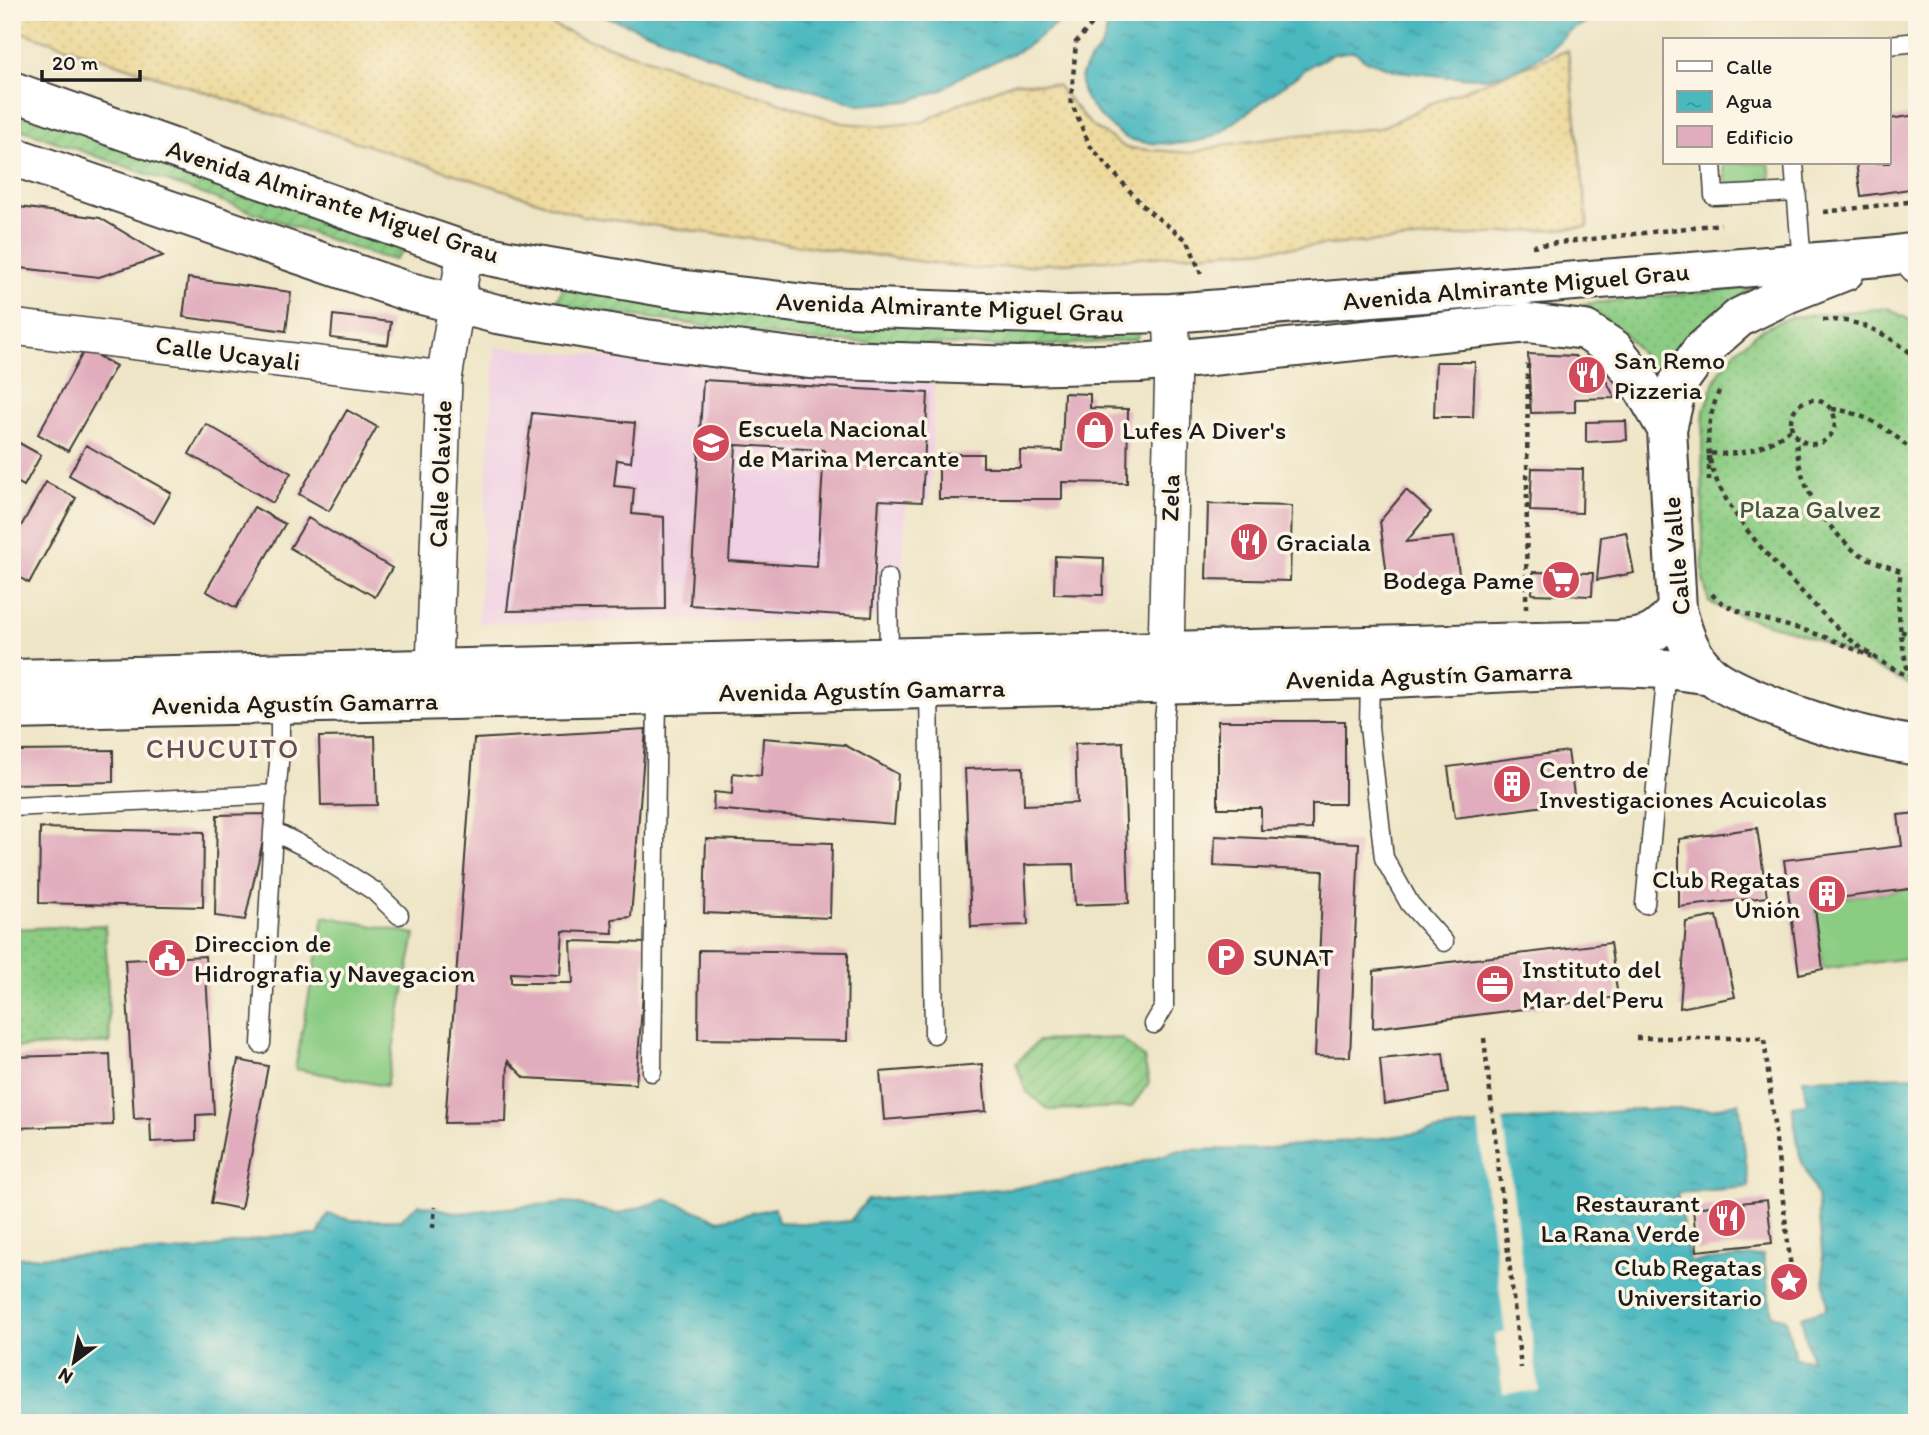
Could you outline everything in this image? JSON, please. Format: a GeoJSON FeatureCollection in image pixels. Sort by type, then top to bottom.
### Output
{"type":"FeatureCollection","features":[{"type":"Feature","properties":{"kind":"main road","name":"Avenida Almirante Miguel Grau"},"geometry":{"type":"LineString","coordinates":[[12,91],[465,251],[669,288],[822,306],[1063,315],[1171,313],[1802,263],[1902,260]]}},
{"type":"Feature","properties":{"kind":"main road","name":"Avenida Almirante Miguel Grau"},"geometry":{"type":"LineString","coordinates":[[12,156],[456,305],[646,340],[809,359],[1018,366],[1140,363],[1528,323],[1585,330],[1614,349],[1637,378],[1667,429]]}},
{"type":"Feature","properties":{"kind":"main road"},"geometry":{"type":"LineString","coordinates":[[1667,429],[1678,383],[1701,351],[1740,317],[1788,293],[1902,260]]}},
{"type":"Feature","properties":{"kind":"main road","name":"Calle Valle"},"geometry":{"type":"LineString","coordinates":[[1667,429],[1677,609],[1684,636],[1695,657],[1711,675]]}},
{"type":"Feature","properties":{"kind":"main road","name":"Avenida Agustín Gamarra"},"geometry":{"type":"LineString","coordinates":[[12,679],[433,684],[657,695],[929,689],[1167,667],[1525,642],[1635,639],[1653,634],[1677,609]]}},
{"type":"Feature","properties":{"kind":"main road","name":"Avenida Agustín Gamarra"},"geometry":{"type":"LineString","coordinates":[[12,710],[280,704],[433,684],[889,658],[1167,667],[1370,679],[1617,667],[1667,669],[1711,675]]}},
{"type":"Feature","properties":{"kind":"main road"},"geometry":{"type":"LineString","coordinates":[[1711,675],[1737,691],[1782,711],[1833,728],[1917,746]]}},
{"type":"Feature","properties":{"kind":"street","name":"Calle Olavide"},"geometry":{"type":"LineString","coordinates":[[433,684],[444,379],[465,251]]}},
{"type":"Feature","properties":{"kind":"street","name":"Zela"},"geometry":{"type":"LineString","coordinates":[[1167,667],[1173,360],[1171,313]]}},
{"type":"Feature","properties":{"kind":"street","name":"Calle Ucayali"},"geometry":{"type":"LineString","coordinates":[[12,327],[444,379]]}},
{"type":"Feature","properties":{"kind":"lane"},"geometry":{"type":"LineString","coordinates":[[1890,45],[1917,42]]}},
{"type":"Feature","properties":{"kind":"lane"},"geometry":{"type":"LineString","coordinates":[[1712,164],[1714,196],[1797,192]]}},
{"type":"Feature","properties":{"kind":"lane"},"geometry":{"type":"LineString","coordinates":[[1794,164],[1802,263]]}},
{"type":"Feature","properties":{"kind":"lane"},"geometry":{"type":"LineString","coordinates":[[888,578],[889,658]]}},
{"type":"Feature","properties":{"kind":"lane"},"geometry":{"type":"LineString","coordinates":[[1154,1024],[1164,1007],[1164,719],[1167,667]]}},
{"type":"Feature","properties":{"kind":"lane"},"geometry":{"type":"LineString","coordinates":[[1645,904],[1667,669]]}},
{"type":"Feature","properties":{"kind":"lane"},"geometry":{"type":"LineString","coordinates":[[1370,679],[1369,727],[1384,858],[1410,904],[1444,942]]}},
{"type":"Feature","properties":{"kind":"lane"},"geometry":{"type":"LineString","coordinates":[[929,689],[934,1034]]}},
{"type":"Feature","properties":{"kind":"lane"},"geometry":{"type":"LineString","coordinates":[[652,1072],[657,695]]}},
{"type":"Feature","properties":{"kind":"lane"},"geometry":{"type":"LineString","coordinates":[[261,1044],[272,831],[281,751],[280,704]]}},
{"type":"Feature","properties":{"kind":"lane"},"geometry":{"type":"LineString","coordinates":[[12,807],[277,794]]}},
{"type":"Feature","properties":{"kind":"lane"},"geometry":{"type":"LineString","coordinates":[[272,831],[307,848],[374,891],[399,915]]}},
{"type":"Feature","properties":{"kind":"path"},"geometry":{"type":"LineString","coordinates":[[1107,12],[1076,42],[1071,102],[1090,146],[1146,209],[1188,241],[1202,275],[1202,284]]}},
{"type":"Feature","properties":{"kind":"path"},"geometry":{"type":"LineString","coordinates":[[1799,215],[1917,201]]}},
{"type":"Feature","properties":{"kind":"path"},"geometry":{"type":"LineString","coordinates":[[1521,247],[1730,223]]}},
{"type":"Feature","properties":{"kind":"path"},"geometry":{"type":"LineString","coordinates":[[1823,320],[1866,325],[1896,340],[1917,358]]}},
{"type":"Feature","properties":{"kind":"path"},"geometry":{"type":"LineString","coordinates":[[1525,642],[1528,323]]}},
{"type":"Feature","properties":{"kind":"path"},"geometry":{"type":"LineString","coordinates":[[1709,494],[1709,425],[1719,390]]}},
{"type":"Feature","properties":{"kind":"path"},"geometry":{"type":"LineString","coordinates":[[1794,431],[1804,441],[1811,443],[1825,440],[1834,429],[1835,415],[1819,400],[1812,399],[1805,401],[1794,411],[1792,418],[1796,448],[1801,472],[1812,499],[1831,528],[1853,550],[1881,565],[1901,571],[1898,590],[1900,631],[1909,677]]}},
{"type":"Feature","properties":{"kind":"path"},"geometry":{"type":"LineString","coordinates":[[1831,409],[1845,410],[1862,416],[1886,430],[1917,457]]}},
{"type":"Feature","properties":{"kind":"path"},"geometry":{"type":"LineString","coordinates":[[1709,453],[1733,455],[1755,450],[1794,431]]}},
{"type":"Feature","properties":{"kind":"path"},"geometry":{"type":"LineString","coordinates":[[1709,453],[1715,477],[1727,501],[1765,550],[1844,634],[1879,660]]}},
{"type":"Feature","properties":{"kind":"path"},"geometry":{"type":"LineString","coordinates":[[1709,584],[1710,592],[1723,604],[1822,636],[1879,660],[1917,680]]}},
{"type":"Feature","properties":{"kind":"path"},"geometry":{"type":"LineString","coordinates":[[1900,631],[1917,638]]}},
{"type":"Feature","properties":{"kind":"path"},"geometry":{"type":"LineString","coordinates":[[1484,1038],[1521,1368]]}},
{"type":"Feature","properties":{"kind":"path"},"geometry":{"type":"LineString","coordinates":[[1636,1038],[1764,1038],[1792,1277]]}},
{"type":"Feature","properties":{"kind":"path"},"geometry":{"type":"LineString","coordinates":[[433,1228],[435,1207]]}},
{"type":"Feature","properties":{"kind":"shaded area","name":"Escuela Nacional de Marina Mercante"},"geometry":{"type":"Polygon","coordinates":[[[495,347],[934,384],[930,501],[906,502],[900,618],[478,623],[495,347]]]}},
{"type":"Feature","properties":{"kind":"green space"},"geometry":{"type":"Polygon","coordinates":[[[12,107],[406,248],[394,260],[373,255],[12,126],[12,107]]]}},
{"type":"Feature","properties":{"kind":"green space"},"geometry":{"type":"Polygon","coordinates":[[[1723,164],[1769,164],[1771,181],[1726,185],[1723,164]]]}},
{"type":"Feature","properties":{"kind":"green space"},"geometry":{"type":"Polygon","coordinates":[[[565,285],[1144,325],[1136,340],[1023,347],[814,341],[569,307],[557,299],[565,285]]]}},
{"type":"Feature","properties":{"kind":"green space"},"geometry":{"type":"Polygon","coordinates":[[[1754,287],[1708,320],[1659,378],[1627,336],[1583,304],[1754,287]]]}},
{"type":"Feature","properties":{"kind":"green space","name":"Plaza Galvez"},"geometry":{"type":"Polygon","coordinates":[[[1888,308],[1917,324],[1917,688],[1817,640],[1744,617],[1709,602],[1703,579],[1702,439],[1704,411],[1717,376],[1733,353],[1762,329],[1791,317],[1888,308]]]}},
{"type":"Feature","properties":{"kind":"green space"},"geometry":{"type":"Polygon","coordinates":[[[1917,888],[1917,957],[1823,969],[1814,901],[1917,888]]]}},
{"type":"Feature","properties":{"kind":"green space"},"geometry":{"type":"Polygon","coordinates":[[[324,916],[415,934],[386,1086],[295,1069],[324,916]]]}},
{"type":"Feature","properties":{"kind":"green space"},"geometry":{"type":"Polygon","coordinates":[[[105,925],[110,1043],[12,1048],[12,929],[105,925]]]}},
{"type":"Feature","properties":{"kind":"green space"},"geometry":{"type":"Polygon","coordinates":[[[1121,1038],[1144,1058],[1149,1083],[1131,1107],[1049,1110],[1026,1091],[1016,1063],[1038,1041],[1121,1038]]]}},
{"type":"Feature","properties":{"kind":"sand"},"geometry":{"type":"Polygon","coordinates":[[[12,12],[522,12],[578,36],[842,123],[883,126],[923,122],[961,103],[1015,82],[1057,85],[1090,124],[1126,148],[1192,153],[1223,145],[1380,128],[1442,99],[1568,50],[1588,227],[976,269],[583,216],[12,29],[12,12]]]}},
{"type":"Feature","properties":{"kind":"water"},"geometry":{"type":"Polygon","coordinates":[[[594,12],[1080,12],[1063,19],[1023,49],[960,77],[942,90],[909,101],[859,105],[753,72],[594,12]]]}},
{"type":"Feature","properties":{"kind":"water"},"geometry":{"type":"Polygon","coordinates":[[[1089,12],[1611,12],[1569,31],[1549,51],[1518,69],[1487,78],[1397,71],[1365,60],[1354,51],[1334,54],[1313,64],[1221,132],[1198,141],[1165,144],[1125,137],[1103,119],[1085,97],[1081,84],[1083,72],[1103,44],[1106,31],[1100,16],[1089,12]]]}},
{"type":"Feature","properties":{"kind":"water"},"geometry":{"type":"Polygon","coordinates":[[[1917,1076],[1917,1423],[12,1423],[12,1258],[199,1250],[274,1236],[318,1235],[328,1214],[351,1220],[399,1220],[419,1204],[459,1213],[566,1202],[618,1214],[666,1199],[719,1220],[775,1208],[778,1222],[815,1224],[850,1221],[867,1200],[1021,1187],[1115,1170],[1180,1150],[1261,1149],[1368,1140],[1511,1120],[1548,1119],[1638,1109],[1713,1109],[1739,1102],[1749,1187],[1677,1193],[1690,1262],[1763,1255],[1772,1315],[1786,1319],[1795,1358],[1811,1360],[1801,1317],[1827,1309],[1817,1196],[1800,1157],[1792,1106],[1807,1104],[1803,1079],[1917,1076]]]}},
{"type":"Feature","properties":{"kind":"pier"},"geometry":{"type":"Polygon","coordinates":[[[1503,1117],[1539,1391],[1503,1393],[1495,1335],[1505,1332],[1478,1121],[1503,1117]]]}},
{"type":"Feature","properties":{"kind":"building"},"geometry":{"type":"Polygon","coordinates":[[[1917,115],[1917,188],[1861,196],[1856,164],[1890,164],[1890,119],[1917,115]]]}},
{"type":"Feature","properties":{"kind":"building"},"geometry":{"type":"Polygon","coordinates":[[[12,206],[100,218],[163,256],[99,277],[12,267],[12,206]]]}},
{"type":"Feature","properties":{"kind":"building"},"geometry":{"type":"Polygon","coordinates":[[[188,278],[291,292],[286,331],[183,317],[188,278]]]}},
{"type":"Feature","properties":{"kind":"building"},"geometry":{"type":"Polygon","coordinates":[[[333,315],[391,322],[388,345],[331,338],[333,315]]]}},
{"type":"Feature","properties":{"kind":"building"},"geometry":{"type":"Polygon","coordinates":[[[85,349],[116,366],[68,451],[38,434],[85,349]]]}},
{"type":"Feature","properties":{"kind":"building"},"geometry":{"type":"Polygon","coordinates":[[[1528,354],[1575,356],[1607,382],[1615,398],[1575,399],[1575,412],[1531,413],[1528,354]]]}},
{"type":"Feature","properties":{"kind":"building"},"geometry":{"type":"Polygon","coordinates":[[[1436,362],[1475,362],[1473,417],[1434,417],[1436,362]]]}},
{"type":"Feature","properties":{"kind":"building"},"geometry":{"type":"Polygon","coordinates":[[[703,380],[928,393],[922,502],[879,500],[872,617],[690,605],[703,380]],[[736,445],[729,561],[817,567],[824,450],[736,445]]]}},
{"type":"Feature","properties":{"kind":"building"},"geometry":{"type":"Polygon","coordinates":[[[1064,393],[1090,394],[1090,408],[1128,409],[1127,483],[1062,482],[1062,499],[939,499],[939,454],[983,454],[983,467],[1020,467],[1020,450],[1062,451],[1064,393]]]}},
{"type":"Feature","properties":{"kind":"building"},"geometry":{"type":"Polygon","coordinates":[[[347,410],[377,427],[329,511],[299,494],[347,410]]]}},
{"type":"Feature","properties":{"kind":"building"},"geometry":{"type":"Polygon","coordinates":[[[532,413],[635,423],[631,462],[617,460],[614,486],[634,488],[632,514],[664,517],[665,609],[507,611],[532,413]]]}},
{"type":"Feature","properties":{"kind":"building"},"geometry":{"type":"Polygon","coordinates":[[[1626,421],[1627,440],[1586,442],[1586,422],[1626,421]]]}},
{"type":"Feature","properties":{"kind":"building"},"geometry":{"type":"Polygon","coordinates":[[[206,424],[291,473],[273,503],[189,454],[206,424]]]}},
{"type":"Feature","properties":{"kind":"building"},"geometry":{"type":"Polygon","coordinates":[[[12,439],[41,455],[24,486],[12,479],[12,439]]]}},
{"type":"Feature","properties":{"kind":"building"},"geometry":{"type":"Polygon","coordinates":[[[86,445],[171,493],[154,523],[69,475],[86,445]]]}},
{"type":"Feature","properties":{"kind":"building"},"geometry":{"type":"Polygon","coordinates":[[[1532,468],[1583,469],[1582,513],[1530,511],[1532,468]]]}},
{"type":"Feature","properties":{"kind":"building"},"geometry":{"type":"Polygon","coordinates":[[[46,482],[76,498],[29,583],[12,573],[12,542],[46,482]]]}},
{"type":"Feature","properties":{"kind":"building"},"geometry":{"type":"Polygon","coordinates":[[[1406,490],[1431,512],[1406,542],[1454,537],[1459,574],[1388,583],[1380,521],[1406,490]]]}},
{"type":"Feature","properties":{"kind":"building","name":"Graciala"},"geometry":{"type":"Polygon","coordinates":[[[1208,504],[1292,506],[1290,581],[1206,579],[1208,504]]]}},
{"type":"Feature","properties":{"kind":"building"},"geometry":{"type":"Polygon","coordinates":[[[254,507],[285,524],[236,608],[206,591],[254,507]]]}},
{"type":"Feature","properties":{"kind":"building"},"geometry":{"type":"Polygon","coordinates":[[[308,518],[392,568],[375,597],[290,548],[308,518]]]}},
{"type":"Feature","properties":{"kind":"building"},"geometry":{"type":"Polygon","coordinates":[[[1626,532],[1634,573],[1597,580],[1601,537],[1626,532]]]}},
{"type":"Feature","properties":{"kind":"building"},"geometry":{"type":"Polygon","coordinates":[[[1055,556],[1104,558],[1103,595],[1054,594],[1055,556]]]}},
{"type":"Feature","properties":{"kind":"building"},"geometry":{"type":"Polygon","coordinates":[[[1533,572],[1593,573],[1592,596],[1532,594],[1533,572]]]}},
{"type":"Feature","properties":{"kind":"building"},"geometry":{"type":"Polygon","coordinates":[[[1218,721],[1345,721],[1345,804],[1312,804],[1312,829],[1261,830],[1261,808],[1218,808],[1218,721]]]}},
{"type":"Feature","properties":{"kind":"building"},"geometry":{"type":"Polygon","coordinates":[[[646,729],[631,917],[612,919],[613,933],[563,931],[560,975],[511,973],[511,983],[573,983],[571,941],[647,943],[636,1084],[525,1078],[508,1061],[506,1122],[445,1123],[474,739],[646,729]]]}},
{"type":"Feature","properties":{"kind":"building"},"geometry":{"type":"Polygon","coordinates":[[[375,736],[377,805],[321,806],[319,737],[375,736]]]}},
{"type":"Feature","properties":{"kind":"building"},"geometry":{"type":"Polygon","coordinates":[[[763,738],[845,745],[898,774],[894,824],[713,809],[714,792],[732,794],[733,773],[761,776],[763,738]]]}},
{"type":"Feature","properties":{"kind":"building"},"geometry":{"type":"Polygon","coordinates":[[[1123,742],[1129,903],[1075,905],[1073,864],[1025,865],[1028,925],[971,927],[965,769],[1023,767],[1024,805],[1077,803],[1075,744],[1123,742]]]}},
{"type":"Feature","properties":{"kind":"building"},"geometry":{"type":"Polygon","coordinates":[[[113,750],[113,782],[12,784],[12,751],[113,750]]]}},
{"type":"Feature","properties":{"kind":"building","name":"Centro de Investigaciones Acuicolas"},"geometry":{"type":"Polygon","coordinates":[[[1568,751],[1575,802],[1455,818],[1448,767],[1568,751]]]}},
{"type":"Feature","properties":{"kind":"building","name":"Club Regatas Unión"},"geometry":{"type":"Polygon","coordinates":[[[1917,813],[1917,888],[1814,901],[1823,969],[1799,974],[1784,860],[1902,846],[1898,815],[1917,813]]]}},
{"type":"Feature","properties":{"kind":"building"},"geometry":{"type":"Polygon","coordinates":[[[269,814],[245,920],[215,916],[217,815],[269,814]]]}},
{"type":"Feature","properties":{"kind":"building"},"geometry":{"type":"Polygon","coordinates":[[[40,828],[204,832],[203,907],[39,903],[40,828]]]}},
{"type":"Feature","properties":{"kind":"building"},"geometry":{"type":"Polygon","coordinates":[[[1757,828],[1767,897],[1679,907],[1679,839],[1757,828]]]}},
{"type":"Feature","properties":{"kind":"building"},"geometry":{"type":"Polygon","coordinates":[[[1215,836],[1359,843],[1350,1057],[1315,1056],[1323,871],[1214,866],[1215,836]]]}},
{"type":"Feature","properties":{"kind":"building"},"geometry":{"type":"Polygon","coordinates":[[[706,839],[832,843],[830,918],[704,913],[706,839]]]}},
{"type":"Feature","properties":{"kind":"building"},"geometry":{"type":"Polygon","coordinates":[[[1717,916],[1735,997],[1680,1008],[1686,922],[1717,916]]]}},
{"type":"Feature","properties":{"kind":"building","name":"Instituto del Mar del Peru"},"geometry":{"type":"Polygon","coordinates":[[[1610,943],[1618,997],[1373,1028],[1374,971],[1610,943]]]}},
{"type":"Feature","properties":{"kind":"building"},"geometry":{"type":"Polygon","coordinates":[[[699,950],[848,952],[847,1041],[698,1039],[699,950]]]}},
{"type":"Feature","properties":{"kind":"building"},"geometry":{"type":"Polygon","coordinates":[[[205,956],[214,1114],[196,1115],[196,1140],[151,1142],[150,1118],[134,1119],[125,960],[205,956]]]}},
{"type":"Feature","properties":{"kind":"building"},"geometry":{"type":"Polygon","coordinates":[[[1443,1053],[1448,1093],[1384,1104],[1380,1059],[1443,1053]]]}},
{"type":"Feature","properties":{"kind":"building"},"geometry":{"type":"Polygon","coordinates":[[[110,1054],[113,1125],[12,1128],[12,1057],[110,1054]]]}},
{"type":"Feature","properties":{"kind":"building"},"geometry":{"type":"Polygon","coordinates":[[[238,1060],[268,1066],[241,1209],[211,1203],[238,1060]]]}},
{"type":"Feature","properties":{"kind":"building"},"geometry":{"type":"Polygon","coordinates":[[[982,1064],[986,1111],[884,1120],[880,1072],[982,1064]]]}},
{"type":"Feature","properties":{"kind":"building"},"geometry":{"type":"Polygon","coordinates":[[[1767,1200],[1772,1243],[1697,1251],[1693,1208],[1767,1200]]]}},
{"type":"Feature","properties":{"kind":"place","name":"San Remo Pizzeria"},"geometry":{"type":"Point","coordinates":[1587,375]}},
{"type":"Feature","properties":{"kind":"place","name":"Lufes A Diver's"},"geometry":{"type":"Point","coordinates":[1095,430]}},
{"type":"Feature","properties":{"kind":"place","name":"Escuela Nacional de Marina Mercante"},"geometry":{"type":"Point","coordinates":[711,443]}},
{"type":"Feature","properties":{"kind":"place","name":"Graciala"},"geometry":{"type":"Point","coordinates":[1249,542]}},
{"type":"Feature","properties":{"kind":"place","name":"Bodega Pame"},"geometry":{"type":"Point","coordinates":[1561,580]}},
{"type":"Feature","properties":{"kind":"place","name":"Centro de Investigaciones Acuicolas"},"geometry":{"type":"Point","coordinates":[1512,784]}},
{"type":"Feature","properties":{"kind":"place","name":"Club Regatas Unión"},"geometry":{"type":"Point","coordinates":[1827,894]}},
{"type":"Feature","properties":{"kind":"place","name":"SUNAT"},"geometry":{"type":"Point","coordinates":[1226,957]}},
{"type":"Feature","properties":{"kind":"place","name":"Direccion de Hidrografia y Navegacion"},"geometry":{"type":"Point","coordinates":[167,958]}},
{"type":"Feature","properties":{"kind":"place","name":"Instituto del Mar del Peru"},"geometry":{"type":"Point","coordinates":[1495,984]}},
{"type":"Feature","properties":{"kind":"place","name":"Restaurant La Rana Verde"},"geometry":{"type":"Point","coordinates":[1727,1218]}},
{"type":"Feature","properties":{"kind":"place","name":"Club Regatas Universitario"},"geometry":{"type":"Point","coordinates":[1789,1282]}},
{"type":"Feature","properties":{"kind":"district","name":"CHUCUITO"},"geometry":{"type":"Point","coordinates":[223,748]}}]}
